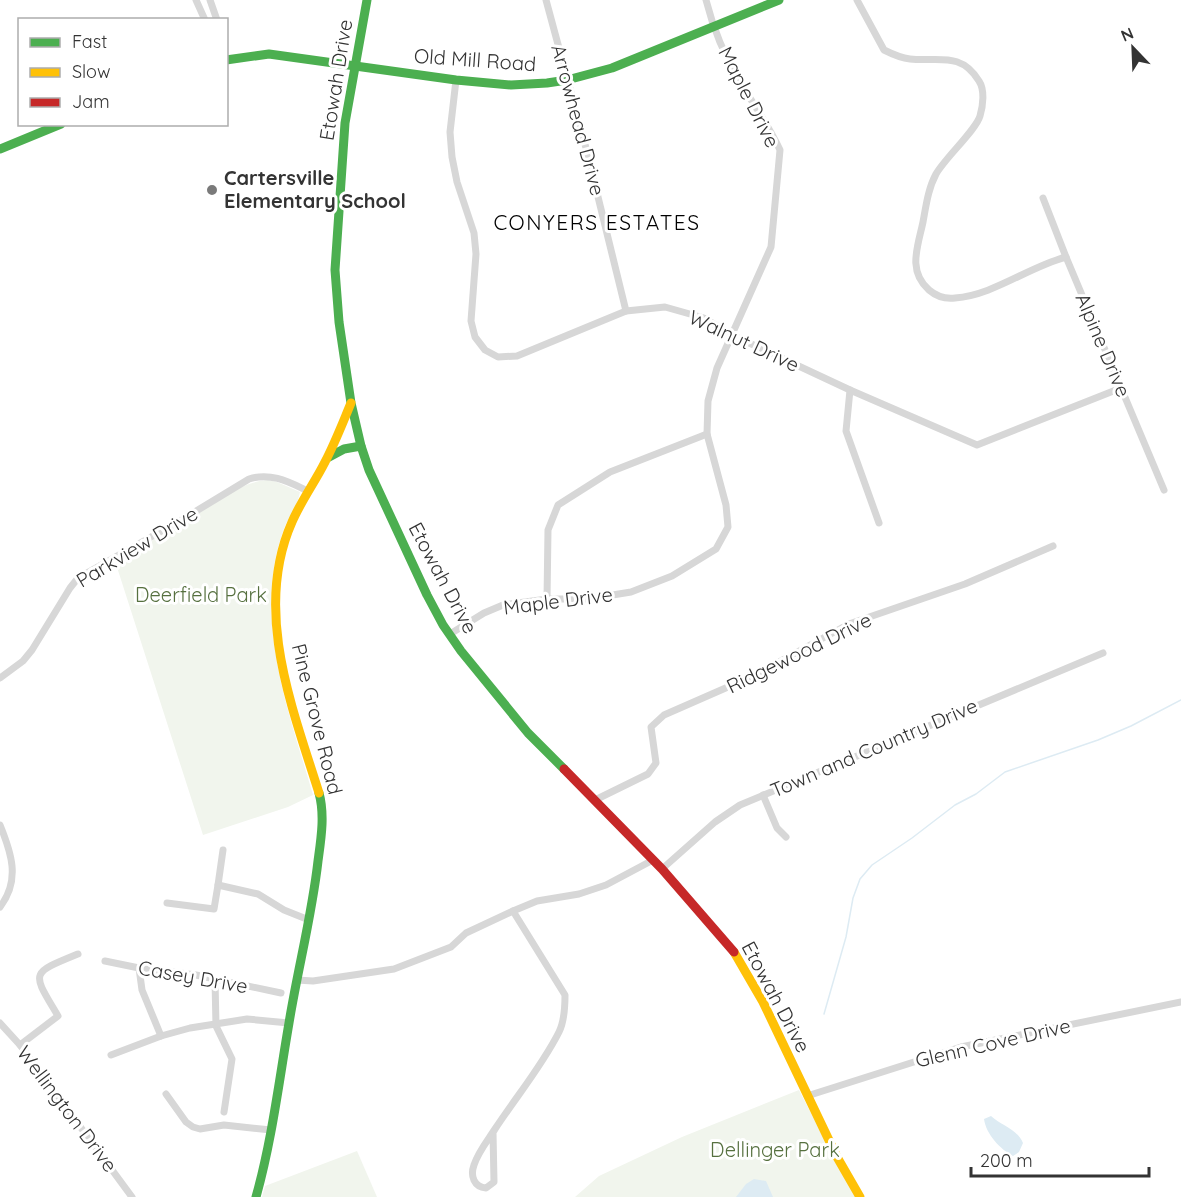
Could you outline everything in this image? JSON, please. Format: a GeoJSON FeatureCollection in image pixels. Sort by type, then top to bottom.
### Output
{"type":"FeatureCollection","features":[{"type":"Feature","properties":{"kind":"street"},"geometry":{"type":"LineString","coordinates":[[196,0],[204,18]]}},
{"type":"Feature","properties":{"kind":"street"},"geometry":{"type":"LineString","coordinates":[[210,0],[215,18]]}},
{"type":"Feature","properties":{"kind":"street","name":"Etowah Drive"},"geometry":{"type":"LineString","coordinates":[[367,0],[354,66],[343,142],[335,270],[339,322],[351,404],[369,470],[427,595],[450,634],[484,681],[528,733],[662,869],[722,937],[737,958],[763,1002],[837,1157],[860,1197]]}},
{"type":"Feature","properties":{"kind":"street","name":"Arrowhead Drive"},"geometry":{"type":"LineString","coordinates":[[546,0],[586,148],[626,311]]}},
{"type":"Feature","properties":{"kind":"street","name":"Maple Drive"},"geometry":{"type":"LineString","coordinates":[[450,634],[497,607],[547,599],[588,599],[631,592],[672,576],[716,549],[728,527],[726,505],[707,434],[708,401],[717,368],[771,247],[780,150],[734,70],[706,0]]}},
{"type":"Feature","properties":{"kind":"street","name":"Old Mill Road"},"geometry":{"type":"LineString","coordinates":[[228,60],[269,54],[456,80],[523,85],[567,80],[612,68],[779,0]]}},
{"type":"Feature","properties":{"kind":"street"},"geometry":{"type":"LineString","coordinates":[[857,0],[884,50],[908,59],[948,59],[958,62],[971,69],[981,83],[983,101],[980,118],[945,160],[929,192],[916,247],[916,269],[921,282],[931,292],[944,298],[966,297],[1066,257]]}},
{"type":"Feature","properties":{"kind":"street","name":"Walnut Drive"},"geometry":{"type":"LineString","coordinates":[[456,80],[450,132],[457,182],[474,233],[476,254],[471,321],[475,338],[485,350],[498,357],[517,356],[626,311],[665,307],[704,318],[732,335],[850,390],[977,445],[1121,388]]}},
{"type":"Feature","properties":{"kind":"street"},"geometry":{"type":"LineString","coordinates":[[0,149],[57,126]]}},
{"type":"Feature","properties":{"kind":"street","name":"Alpine Drive"},"geometry":{"type":"LineString","coordinates":[[1043,198],[1164,490]]}},
{"type":"Feature","properties":{"kind":"street"},"geometry":{"type":"LineString","coordinates":[[850,390],[846,431],[879,523]]}},
{"type":"Feature","properties":{"kind":"street","name":"Pine Grove Road"},"geometry":{"type":"LineString","coordinates":[[256,1197],[281,1082],[289,1023],[322,841],[320,797],[281,663],[276,608],[278,574],[281,555],[292,522],[327,459],[351,404]]}},
{"type":"Feature","properties":{"kind":"street"},"geometry":{"type":"LineString","coordinates":[[547,599],[548,530],[558,505],[610,472],[707,434]]}},
{"type":"Feature","properties":{"kind":"street"},"geometry":{"type":"LineString","coordinates":[[336,440],[361,446]]}},
{"type":"Feature","properties":{"kind":"street"},"geometry":{"type":"LineString","coordinates":[[327,459],[344,449],[361,446]]}},
{"type":"Feature","properties":{"kind":"street","name":"Parkview Drive"},"geometry":{"type":"LineString","coordinates":[[0,678],[16,667],[32,650],[78,578],[249,479],[260,476],[273,477],[287,481],[308,492]]}},
{"type":"Feature","properties":{"kind":"street","name":"Ridgewood Drive"},"geometry":{"type":"LineString","coordinates":[[595,800],[648,774],[656,763],[651,727],[664,715],[753,676],[849,624],[964,584],[1053,546]]}},
{"type":"Feature","properties":{"kind":"street","name":"Town and Country Drive"},"geometry":{"type":"LineString","coordinates":[[662,869],[723,815],[763,795],[1103,653]]}},
{"type":"Feature","properties":{"kind":"street"},"geometry":{"type":"LineString","coordinates":[[763,795],[777,828],[786,837]]}},
{"type":"Feature","properties":{"kind":"street"},"geometry":{"type":"LineString","coordinates":[[0,825],[11,852],[13,867],[12,882],[0,907]]}},
{"type":"Feature","properties":{"kind":"street"},"geometry":{"type":"LineString","coordinates":[[167,903],[214,909],[223,850]]}},
{"type":"Feature","properties":{"kind":"street"},"geometry":{"type":"LineString","coordinates":[[297,980],[313,981],[394,969],[451,947],[466,933],[513,911],[537,902],[579,894],[606,885],[653,860]]}},
{"type":"Feature","properties":{"kind":"street"},"geometry":{"type":"LineString","coordinates":[[218,885],[258,894],[284,910],[309,920]]}},
{"type":"Feature","properties":{"kind":"street"},"geometry":{"type":"LineString","coordinates":[[493,1132],[494,1182],[486,1188],[480,1188],[473,1178],[474,1165],[493,1132],[538,1068],[560,1029],[565,1004],[565,995],[513,911]]}},
{"type":"Feature","properties":{"kind":"street"},"geometry":{"type":"LineString","coordinates":[[20,1045],[58,1017],[39,985],[39,975],[45,967],[78,954]]}},
{"type":"Feature","properties":{"kind":"street","name":"Casey Drive"},"geometry":{"type":"LineString","coordinates":[[105,961],[139,969],[196,975],[281,993]]}},
{"type":"Feature","properties":{"kind":"street"},"geometry":{"type":"LineString","coordinates":[[139,969],[142,990],[161,1036]]}},
{"type":"Feature","properties":{"kind":"street"},"geometry":{"type":"LineString","coordinates":[[214,980],[216,1026],[232,1059],[224,1112]]}},
{"type":"Feature","properties":{"kind":"street","name":"Glenn Cove Drive"},"geometry":{"type":"LineString","coordinates":[[807,1096],[961,1047],[1181,1002]]}},
{"type":"Feature","properties":{"kind":"street"},"geometry":{"type":"LineString","coordinates":[[111,1055],[161,1036],[190,1028],[216,1026],[247,1019],[289,1023]]}},
{"type":"Feature","properties":{"kind":"street","name":"Wellington Drive"},"geometry":{"type":"LineString","coordinates":[[0,1023],[20,1045],[132,1197]]}},
{"type":"Feature","properties":{"kind":"street"},"geometry":{"type":"LineString","coordinates":[[166,1094],[186,1122],[193,1127],[200,1129],[224,1125],[271,1130]]}},
{"type":"Feature","properties":{"kind":"green space","name":"Deerfield Park"},"geometry":{"type":"Polygon","coordinates":[[[268,480],[300,492],[279,543],[272,591],[272,621],[281,680],[313,795],[288,807],[203,835],[115,561],[185,522],[235,490],[268,480]]]}},
{"type":"Feature","properties":{"kind":"green space","name":"Dellinger Park"},"geometry":{"type":"Polygon","coordinates":[[[799,1090],[856,1197],[575,1197],[599,1176],[682,1137],[799,1090]]]}},
{"type":"Feature","properties":{"kind":"green space"},"geometry":{"type":"Polygon","coordinates":[[[357,1151],[377,1197],[262,1197],[265,1186],[357,1151]]]}},
{"type":"Feature","properties":{"kind":"shaded area"},"geometry":{"type":"Polygon","coordinates":[[[991,1116],[1013,1131],[1023,1143],[1019,1152],[1013,1156],[999,1145],[985,1125],[984,1119],[991,1116]]]}},
{"type":"Feature","properties":{"kind":"shaded area"},"geometry":{"type":"Polygon","coordinates":[[[754,1179],[766,1181],[773,1197],[736,1197],[746,1184],[754,1179]]]}},
{"type":"Feature","properties":{"kind":"waterway"},"geometry":{"type":"LineString","coordinates":[[824,1014],[846,937],[853,898],[860,879],[872,865],[1005,772],[1098,740],[1181,700]]}},
{"type":"Feature","properties":{"kind":"traffic: fast"},"geometry":{"type":"LineString","coordinates":[[367,0],[345,123],[335,270],[339,322],[351,403],[361,446],[369,470],[443,625],[461,651],[528,733],[564,769]]}},
{"type":"Feature","properties":{"kind":"traffic: fast"},"geometry":{"type":"LineString","coordinates":[[228,60],[269,54],[456,80],[511,85],[547,83],[612,68],[779,0]]}},
{"type":"Feature","properties":{"kind":"traffic: fast"},"geometry":{"type":"LineString","coordinates":[[0,149],[56,126]]}},
{"type":"Feature","properties":{"kind":"traffic: fast"},"geometry":{"type":"LineString","coordinates":[[329,457],[344,449],[361,446]]}},
{"type":"Feature","properties":{"kind":"traffic: fast"},"geometry":{"type":"LineString","coordinates":[[256,1197],[271,1132],[309,921],[322,827],[319,793]]}},
{"type":"Feature","properties":{"kind":"traffic: slow"},"geometry":{"type":"LineString","coordinates":[[319,793],[288,693],[276,624],[276,589],[281,555],[292,522],[329,455],[351,403]]}},
{"type":"Feature","properties":{"kind":"traffic: slow"},"geometry":{"type":"LineString","coordinates":[[734,952],[763,1002],[837,1157],[860,1197]]}},
{"type":"Feature","properties":{"kind":"traffic: jam"},"geometry":{"type":"LineString","coordinates":[[564,769],[662,869],[734,952]]}},
{"type":"Feature","properties":{"kind":"place","name":"Cartersville Elementary School"},"geometry":{"type":"Point","coordinates":[212,190]}},
{"type":"Feature","properties":{"kind":"district","name":"CONYERS ESTATES"},"geometry":{"type":"Point","coordinates":[597,223]}}]}
